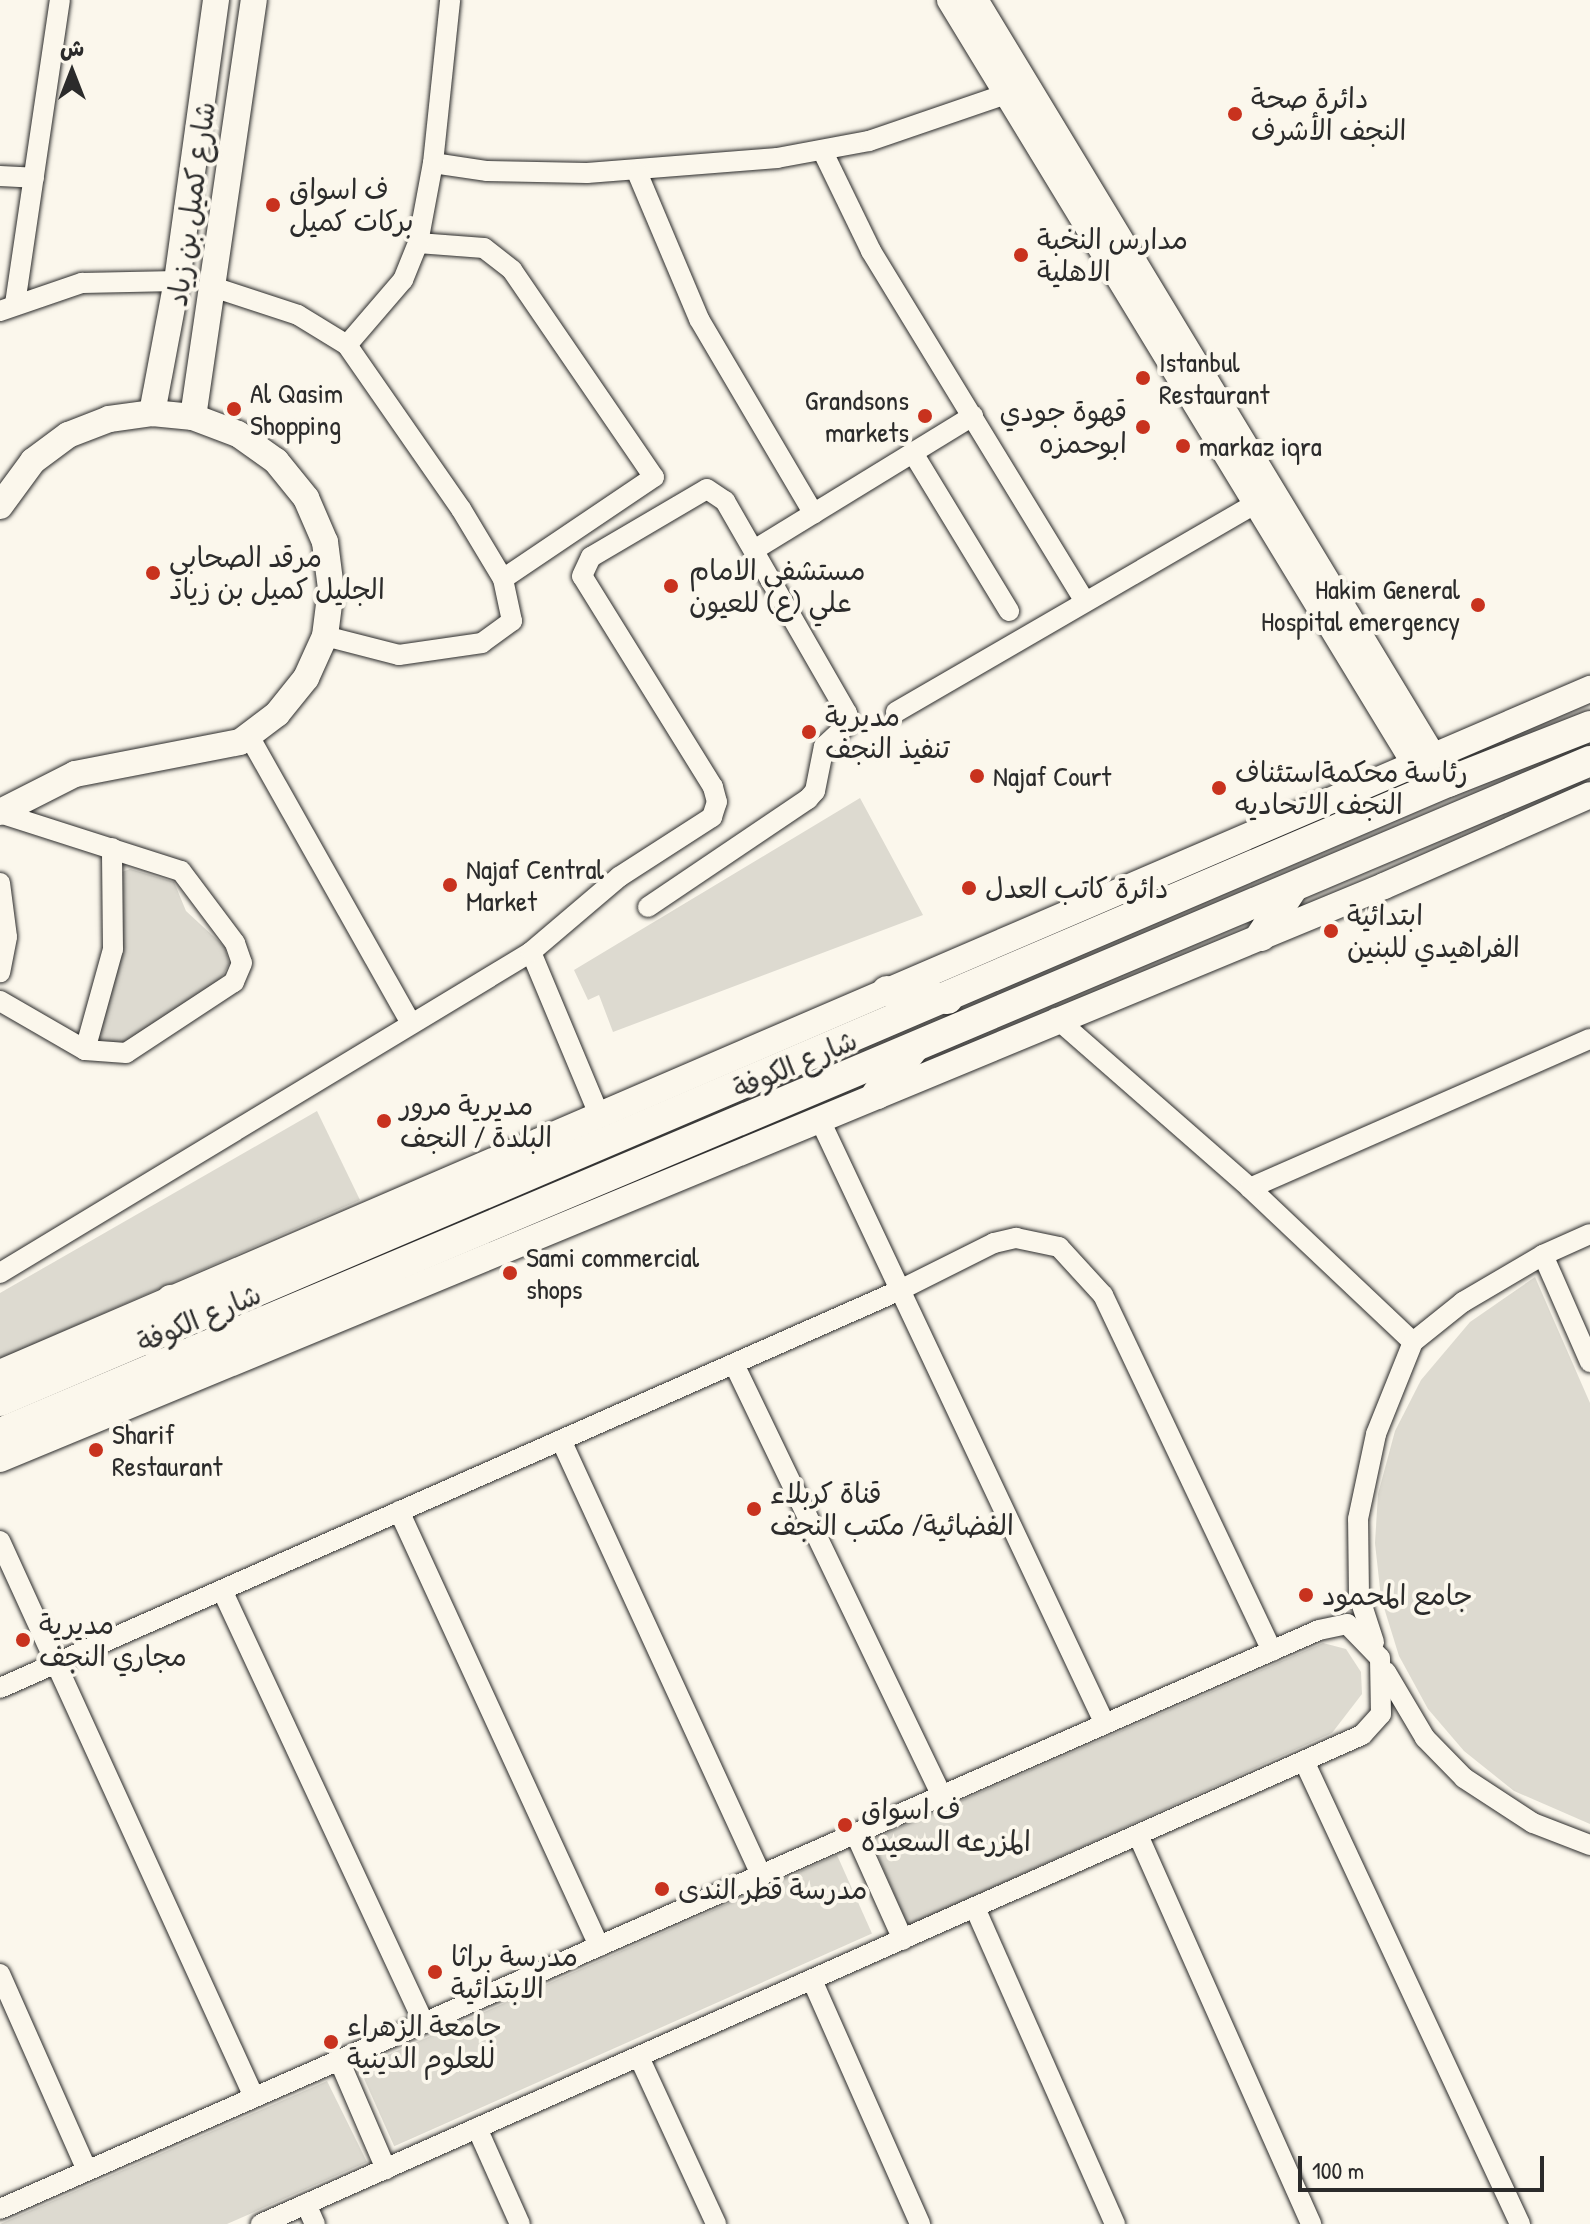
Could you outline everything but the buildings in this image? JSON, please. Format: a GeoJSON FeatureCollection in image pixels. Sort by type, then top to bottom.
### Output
{"type":"FeatureCollection","features":[{"type":"Feature","properties":{"kind":"highway","name":"شارع الكوفة"},"geometry":{"type":"LineString","coordinates":[[0,1401],[154,1366],[949,999],[1448,782],[1590,726]]}},
{"type":"Feature","properties":{"kind":"highway","name":"شارع الكوفة"},"geometry":{"type":"LineString","coordinates":[[0,1433],[1590,761]]}},
{"type":"Feature","properties":{"kind":"highway"},"geometry":{"type":"LineString","coordinates":[[1261,936],[1292,889]]}},
{"type":"Feature","properties":{"kind":"highway"},"geometry":{"type":"LineString","coordinates":[[887,991],[949,999]]}},
{"type":"Feature","properties":{"kind":"highway"},"geometry":{"type":"LineString","coordinates":[[877,1094],[915,1047]]}},
{"type":"Feature","properties":{"kind":"highway"},"geometry":{"type":"LineString","coordinates":[[154,1366],[171,1300]]}},
{"type":"Feature","properties":{"kind":"main road","name":"شارع كميل بن زياد"},"geometry":{"type":"LineString","coordinates":[[152,413],[177,281],[216,0]]}},
{"type":"Feature","properties":{"kind":"main road","name":"شارع كميل بن زياد"},"geometry":{"type":"LineString","coordinates":[[193,417],[254,0]]}},
{"type":"Feature","properties":{"kind":"main road"},"geometry":{"type":"LineString","coordinates":[[950,0],[988,44],[1423,760]]}},
{"type":"Feature","properties":{"kind":"main road"},"geometry":{"type":"LineString","coordinates":[[975,0],[1006,94],[1256,503],[1423,760]]}},
{"type":"Feature","properties":{"kind":"main road"},"geometry":{"type":"LineString","coordinates":[[210,44],[220,59],[229,61],[244,54]]}},
{"type":"Feature","properties":{"kind":"main road"},"geometry":{"type":"LineString","coordinates":[[201,105],[224,96],[236,114]]}},
{"type":"Feature","properties":{"kind":"main road"},"geometry":{"type":"LineString","coordinates":[[0,506],[33,461],[68,435],[109,419],[152,413],[193,417],[238,434],[276,461],[306,498],[325,542],[329,573],[325,636],[306,678],[277,714],[249,736],[192,755],[111,764],[75,774],[0,813]]}},
{"type":"Feature","properties":{"kind":"main road"},"geometry":{"type":"LineString","coordinates":[[0,1373],[1590,689]]}},
{"type":"Feature","properties":{"kind":"main road"},"geometry":{"type":"LineString","coordinates":[[0,1459],[154,1366],[819,1118],[1261,936],[1590,795]]}},
{"type":"Feature","properties":{"kind":"street"},"geometry":{"type":"LineString","coordinates":[[60,0],[34,178],[7,307],[82,283],[177,281]]}},
{"type":"Feature","properties":{"kind":"street"},"geometry":{"type":"LineString","coordinates":[[347,345],[403,280],[418,243],[433,163],[450,0]]}},
{"type":"Feature","properties":{"kind":"street"},"geometry":{"type":"LineString","coordinates":[[433,163],[487,171],[637,172],[823,152],[915,128],[1006,94]]}},
{"type":"Feature","properties":{"kind":"street"},"geometry":{"type":"LineString","coordinates":[[823,152],[871,251],[1085,601]]}},
{"type":"Feature","properties":{"kind":"street"},"geometry":{"type":"LineString","coordinates":[[637,172],[699,319],[814,514]]}},
{"type":"Feature","properties":{"kind":"street"},"geometry":{"type":"LineString","coordinates":[[0,176],[34,178]]}},
{"type":"Feature","properties":{"kind":"street"},"geometry":{"type":"LineString","coordinates":[[418,243],[484,248],[512,270],[654,477],[503,579]]}},
{"type":"Feature","properties":{"kind":"street"},"geometry":{"type":"LineString","coordinates":[[213,287],[298,315],[347,345],[461,509],[503,579],[512,621],[482,643],[399,655],[325,636]]}},
{"type":"Feature","properties":{"kind":"street"},"geometry":{"type":"LineString","coordinates":[[754,550],[973,416]]}},
{"type":"Feature","properties":{"kind":"street"},"geometry":{"type":"LineString","coordinates":[[913,453],[1009,611]]}},
{"type":"Feature","properties":{"kind":"street"},"geometry":{"type":"LineString","coordinates":[[0,1273],[531,952],[619,877],[706,823],[717,802],[713,787],[586,589],[582,576],[586,562],[693,493],[707,489],[721,495],[754,550],[847,713],[848,724],[824,746],[815,791],[808,799],[648,907]]}},
{"type":"Feature","properties":{"kind":"street"},"geometry":{"type":"LineString","coordinates":[[896,712],[1256,503]]}},
{"type":"Feature","properties":{"kind":"street"},"geometry":{"type":"LineString","coordinates":[[249,736],[411,1023]]}},
{"type":"Feature","properties":{"kind":"street"},"geometry":{"type":"LineString","coordinates":[[0,813],[181,871],[235,943],[242,963],[234,982],[126,1053],[85,1050],[0,1001]]}},
{"type":"Feature","properties":{"kind":"street"},"geometry":{"type":"LineString","coordinates":[[85,1050],[113,949],[112,848]]}},
{"type":"Feature","properties":{"kind":"street"},"geometry":{"type":"LineString","coordinates":[[0,883],[7,937],[0,972]]}},
{"type":"Feature","properties":{"kind":"street"},"geometry":{"type":"LineString","coordinates":[[531,952],[600,1117]]}},
{"type":"Feature","properties":{"kind":"street"},"geometry":{"type":"LineString","coordinates":[[1056,1018],[1250,1188],[1413,1342]]}},
{"type":"Feature","properties":{"kind":"street"},"geometry":{"type":"LineString","coordinates":[[1250,1188],[1590,1039]]}},
{"type":"Feature","properties":{"kind":"street"},"geometry":{"type":"LineString","coordinates":[[819,1118],[1105,1724]]}},
{"type":"Feature","properties":{"kind":"street"},"geometry":{"type":"LineString","coordinates":[[1590,1234],[1543,1255],[1463,1302],[1413,1342],[1376,1434],[1358,1519],[1359,1596],[1380,1658],[1425,1738],[1464,1778],[1533,1823],[1590,1845]]}},
{"type":"Feature","properties":{"kind":"street"},"geometry":{"type":"LineString","coordinates":[[0,1688],[898,1291],[994,1243],[1016,1238],[1059,1247],[1082,1267],[1103,1295],[1272,1651]]}},
{"type":"Feature","properties":{"kind":"street"},"geometry":{"type":"LineString","coordinates":[[1543,1255],[1590,1362]]}},
{"type":"Feature","properties":{"kind":"street"},"geometry":{"type":"LineString","coordinates":[[734,1364],[942,1796]]}},
{"type":"Feature","properties":{"kind":"street"},"geometry":{"type":"LineString","coordinates":[[561,1440],[761,1875]]}},
{"type":"Feature","properties":{"kind":"street"},"geometry":{"type":"LineString","coordinates":[[399,1511],[599,1946]]}},
{"type":"Feature","properties":{"kind":"street"},"geometry":{"type":"LineString","coordinates":[[0,1541],[254,2097]]}},
{"type":"Feature","properties":{"kind":"street"},"geometry":{"type":"LineString","coordinates":[[222,1590],[424,2023]]}},
{"type":"Feature","properties":{"kind":"street"},"geometry":{"type":"LineString","coordinates":[[0,2209],[1327,1627],[1347,1624],[1380,1658],[1383,1702],[1374,1727],[975,1908],[261,2224]]}},
{"type":"Feature","properties":{"kind":"street"},"geometry":{"type":"LineString","coordinates":[[1304,1761],[1520,2224]]}},
{"type":"Feature","properties":{"kind":"street"},"geometry":{"type":"LineString","coordinates":[[855,1833],[903,1940]]}},
{"type":"Feature","properties":{"kind":"street"},"geometry":{"type":"LineString","coordinates":[[1138,1835],[1311,2224]]}},
{"type":"Feature","properties":{"kind":"street"},"geometry":{"type":"LineString","coordinates":[[975,1908],[1115,2224]]}},
{"type":"Feature","properties":{"kind":"street"},"geometry":{"type":"LineString","coordinates":[[0,1974],[87,2170]]}},
{"type":"Feature","properties":{"kind":"street"},"geometry":{"type":"LineString","coordinates":[[812,1980],[920,2224]]}},
{"type":"Feature","properties":{"kind":"street"},"geometry":{"type":"LineString","coordinates":[[639,2057],[716,2224]]}},
{"type":"Feature","properties":{"kind":"street"},"geometry":{"type":"LineString","coordinates":[[339,2060],[386,2169]]}},
{"type":"Feature","properties":{"kind":"street"},"geometry":{"type":"LineString","coordinates":[[477,2128],[520,2224]]}},
{"type":"Feature","properties":{"kind":"street"},"geometry":{"type":"LineString","coordinates":[[306,2204],[315,2224]]}},
{"type":"Feature","properties":{"kind":"shaded area"},"geometry":{"type":"Polygon","coordinates":[[[860,798],[923,915],[613,1032],[599,995],[588,1000],[574,970],[860,798]]]}},
{"type":"Feature","properties":{"kind":"shaded area"},"geometry":{"type":"Polygon","coordinates":[[[130,869],[174,882],[186,911],[225,947],[229,964],[220,980],[122,1046],[97,1039],[122,943],[119,873],[130,869]]]}},
{"type":"Feature","properties":{"kind":"shaded area"},"geometry":{"type":"Polygon","coordinates":[[[317,1111],[360,1200],[0,1359],[0,1293],[317,1111]]]}},
{"type":"Feature","properties":{"kind":"shaded area"},"geometry":{"type":"Polygon","coordinates":[[[1535,1277],[1590,1403],[1590,1824],[1514,1791],[1464,1751],[1428,1709],[1399,1656],[1381,1598],[1375,1543],[1378,1494],[1395,1431],[1421,1380],[1470,1322],[1535,1277]]]}},
{"type":"Feature","properties":{"kind":"shaded area"},"geometry":{"type":"Polygon","coordinates":[[[1323,1643],[1346,1649],[1361,1672],[1362,1694],[1332,1733],[908,1926],[871,1840],[1323,1643]]]}},
{"type":"Feature","properties":{"kind":"shaded area"},"geometry":{"type":"Polygon","coordinates":[[[837,1855],[872,1934],[394,2146],[359,2068],[837,1855]]]}},
{"type":"Feature","properties":{"kind":"shaded area"},"geometry":{"type":"Polygon","coordinates":[[[327,2081],[367,2162],[227,2224],[0,2224],[327,2081]]]}},
{"type":"Feature","properties":{"kind":"place","name":"دائرة صحة النجف الأشرف"},"geometry":{"type":"Point","coordinates":[1235,114]}},
{"type":"Feature","properties":{"kind":"place","name":"ف اسواق بركات كميل"},"geometry":{"type":"Point","coordinates":[273,205]}},
{"type":"Feature","properties":{"kind":"place","name":"مدارس النخبة الاهلية"},"geometry":{"type":"Point","coordinates":[1021,255]}},
{"type":"Feature","properties":{"kind":"place","name":"Istanbul Restaurant"},"geometry":{"type":"Point","coordinates":[1143,378]}},
{"type":"Feature","properties":{"kind":"place","name":"Al Qasim Shopping"},"geometry":{"type":"Point","coordinates":[234,409]}},
{"type":"Feature","properties":{"kind":"place","name":"Grandsons markets"},"geometry":{"type":"Point","coordinates":[925,416]}},
{"type":"Feature","properties":{"kind":"place","name":"قهوة جودي ابوحمزه"},"geometry":{"type":"Point","coordinates":[1143,427]}},
{"type":"Feature","properties":{"kind":"place","name":"markaz iqra"},"geometry":{"type":"Point","coordinates":[1183,446]}},
{"type":"Feature","properties":{"kind":"place","name":"مرقد الصحابي الجليل كميل بن زياد"},"geometry":{"type":"Point","coordinates":[153,573]}},
{"type":"Feature","properties":{"kind":"place","name":"مستشفى الامام علي (ع) للعيون"},"geometry":{"type":"Point","coordinates":[671,586]}},
{"type":"Feature","properties":{"kind":"place","name":"Hakim General Hospital emergency"},"geometry":{"type":"Point","coordinates":[1478,605]}},
{"type":"Feature","properties":{"kind":"place","name":"مديرية تنفيذ النجف"},"geometry":{"type":"Point","coordinates":[809,732]}},
{"type":"Feature","properties":{"kind":"place","name":"Najaf Court"},"geometry":{"type":"Point","coordinates":[977,776]}},
{"type":"Feature","properties":{"kind":"place","name":"رئاسة محكمةاستئناف النجف الاتحاديه"},"geometry":{"type":"Point","coordinates":[1219,788]}},
{"type":"Feature","properties":{"kind":"place","name":"Najaf Central Market"},"geometry":{"type":"Point","coordinates":[450,885]}},
{"type":"Feature","properties":{"kind":"place","name":"دائرة كاتب العدل"},"geometry":{"type":"Point","coordinates":[969,888]}},
{"type":"Feature","properties":{"kind":"place","name":"ابتدائية الفراهيدي للبنين"},"geometry":{"type":"Point","coordinates":[1331,931]}},
{"type":"Feature","properties":{"kind":"place","name":"مديرية مرور البلدة / النجف"},"geometry":{"type":"Point","coordinates":[384,1121]}},
{"type":"Feature","properties":{"kind":"place","name":"Sami commercial shops"},"geometry":{"type":"Point","coordinates":[510,1273]}},
{"type":"Feature","properties":{"kind":"place","name":"Sharif Restaurant"},"geometry":{"type":"Point","coordinates":[96,1450]}},
{"type":"Feature","properties":{"kind":"place","name":"قناة كربلاء الفضائية/ مكتب النجف"},"geometry":{"type":"Point","coordinates":[754,1509]}},
{"type":"Feature","properties":{"kind":"place","name":"جامع المحمود"},"geometry":{"type":"Point","coordinates":[1306,1595]}},
{"type":"Feature","properties":{"kind":"place","name":"مديرية مجاري النجف"},"geometry":{"type":"Point","coordinates":[23,1640]}},
{"type":"Feature","properties":{"kind":"place","name":"ف اسواق المزرعه السعيده"},"geometry":{"type":"Point","coordinates":[845,1825]}},
{"type":"Feature","properties":{"kind":"place","name":"مدرسة قطر الندى"},"geometry":{"type":"Point","coordinates":[662,1889]}},
{"type":"Feature","properties":{"kind":"place","name":"مدرسة براثا الابتدائية"},"geometry":{"type":"Point","coordinates":[435,1972]}},
{"type":"Feature","properties":{"kind":"place","name":"جامعة الزهراء للعلوم الدينية"},"geometry":{"type":"Point","coordinates":[331,2042]}}]}
